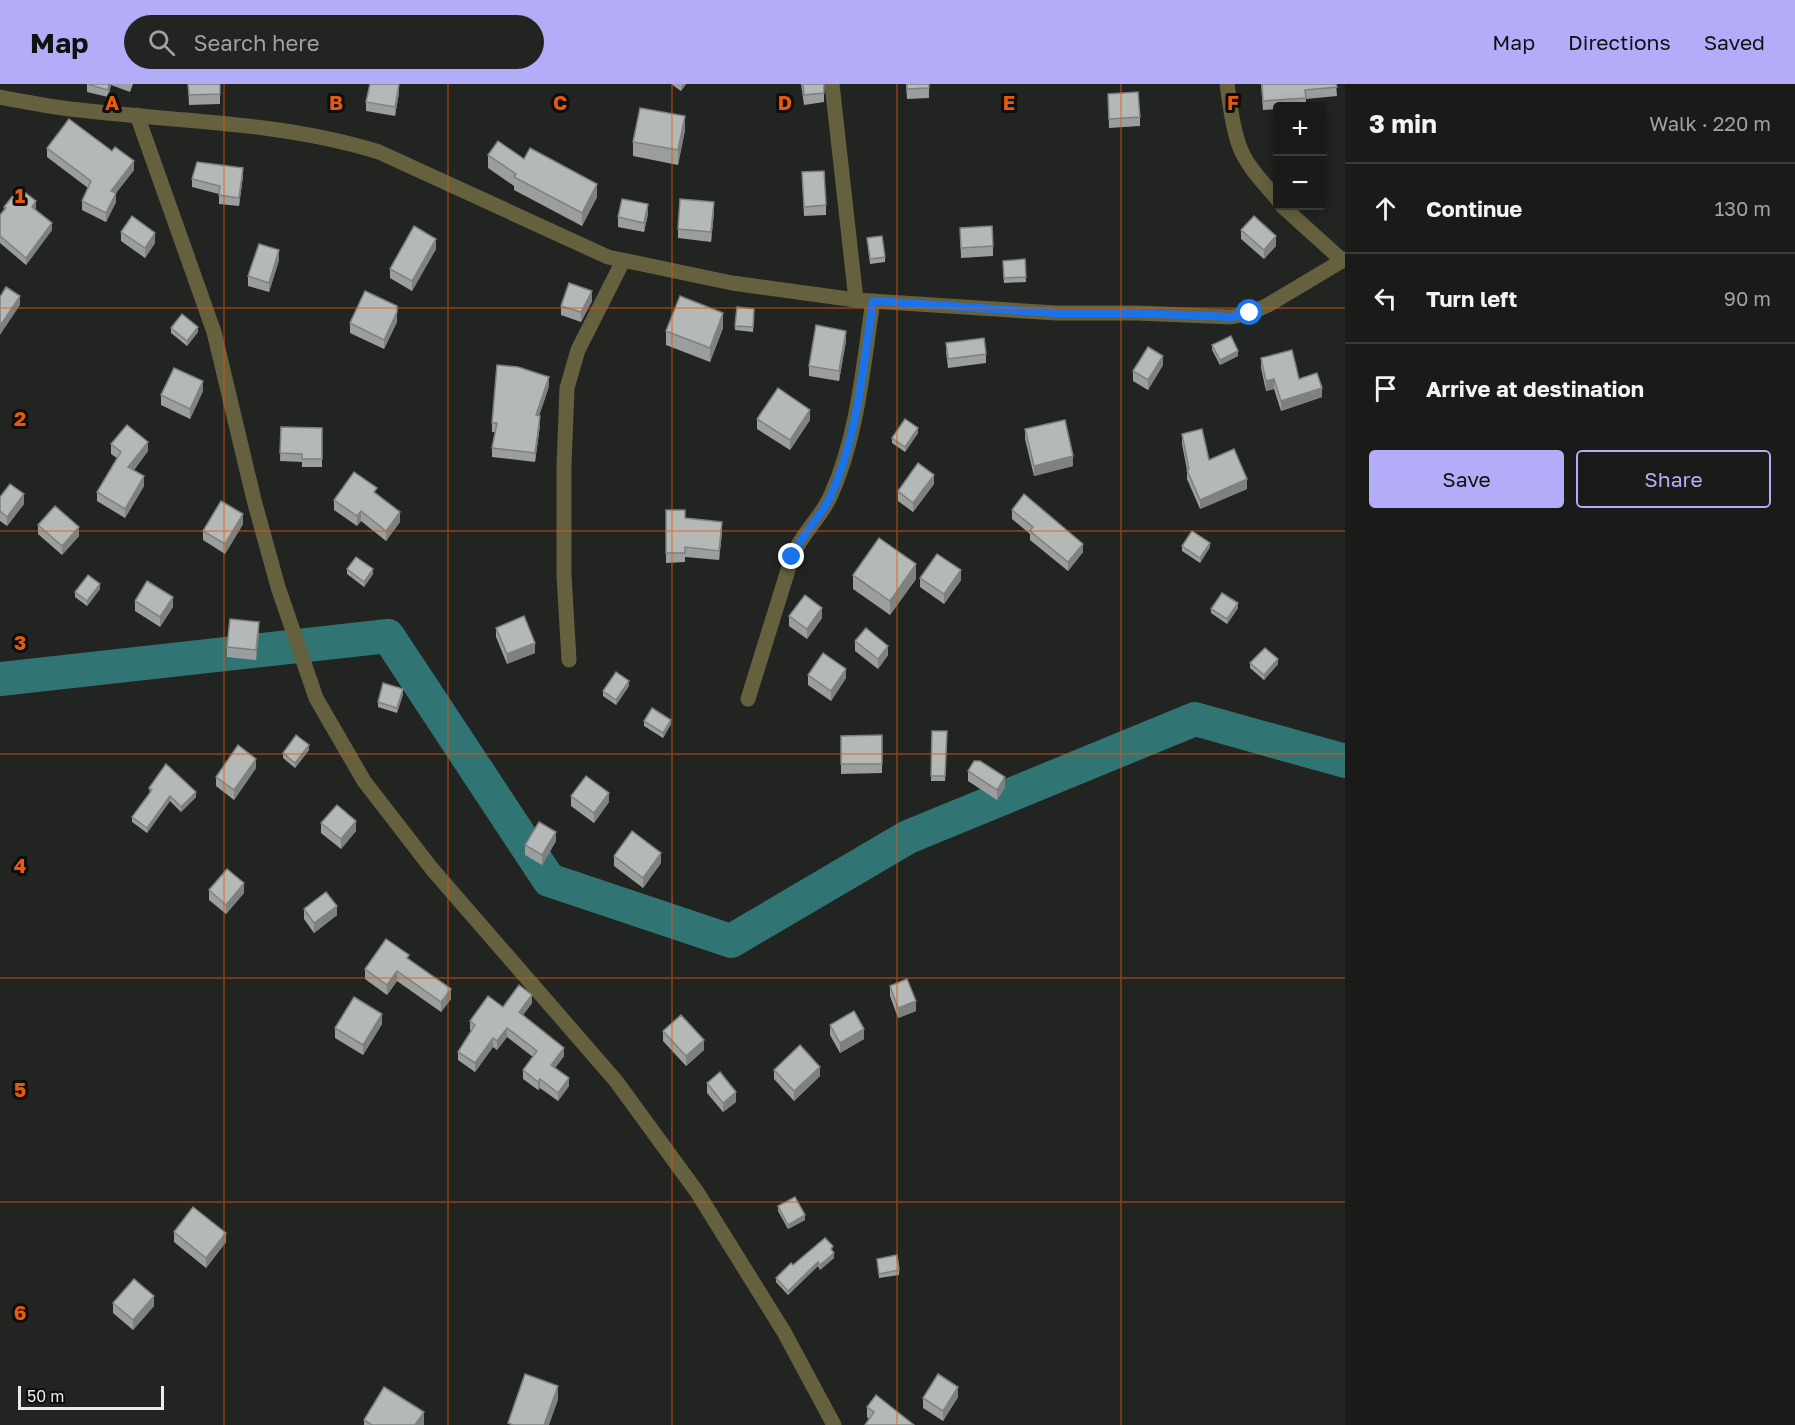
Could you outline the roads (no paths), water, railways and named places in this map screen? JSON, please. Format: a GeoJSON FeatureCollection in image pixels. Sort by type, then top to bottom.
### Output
{"type":"FeatureCollection","features":[{"type":"Feature","properties":{"kind":"street"},"geometry":{"type":"LineString","coordinates":[[832,84],[856,300]]}},
{"type":"Feature","properties":{"kind":"street"},"geometry":{"type":"LineString","coordinates":[[1227,84],[1239,147],[1250,167],[1273,194]]}},
{"type":"Feature","properties":{"kind":"street"},"geometry":{"type":"LineString","coordinates":[[0,97],[63,108],[223,123],[340,140],[379,152],[608,258],[732,283],[856,300],[1056,313],[1137,313],[1231,317],[1250,313],[1268,305],[1344,260],[1287,210]]}},
{"type":"Feature","properties":{"kind":"street"},"geometry":{"type":"LineString","coordinates":[[137,115],[214,332],[254,500],[278,587],[316,698],[364,781],[432,869],[616,1081],[697,1192],[784,1332],[834,1425]]}},
{"type":"Feature","properties":{"kind":"street"},"geometry":{"type":"LineString","coordinates":[[569,660],[564,575],[567,388],[578,350],[623,261]]}},
{"type":"Feature","properties":{"kind":"street"},"geometry":{"type":"LineString","coordinates":[[748,699],[795,550],[825,508],[843,461],[852,430],[873,301]]}},
{"type":"Feature","properties":{"kind":"waterway"},"geometry":{"type":"LineString","coordinates":[[0,679],[388,636],[549,880],[731,941],[908,837],[1195,719],[1345,761]]}}]}
